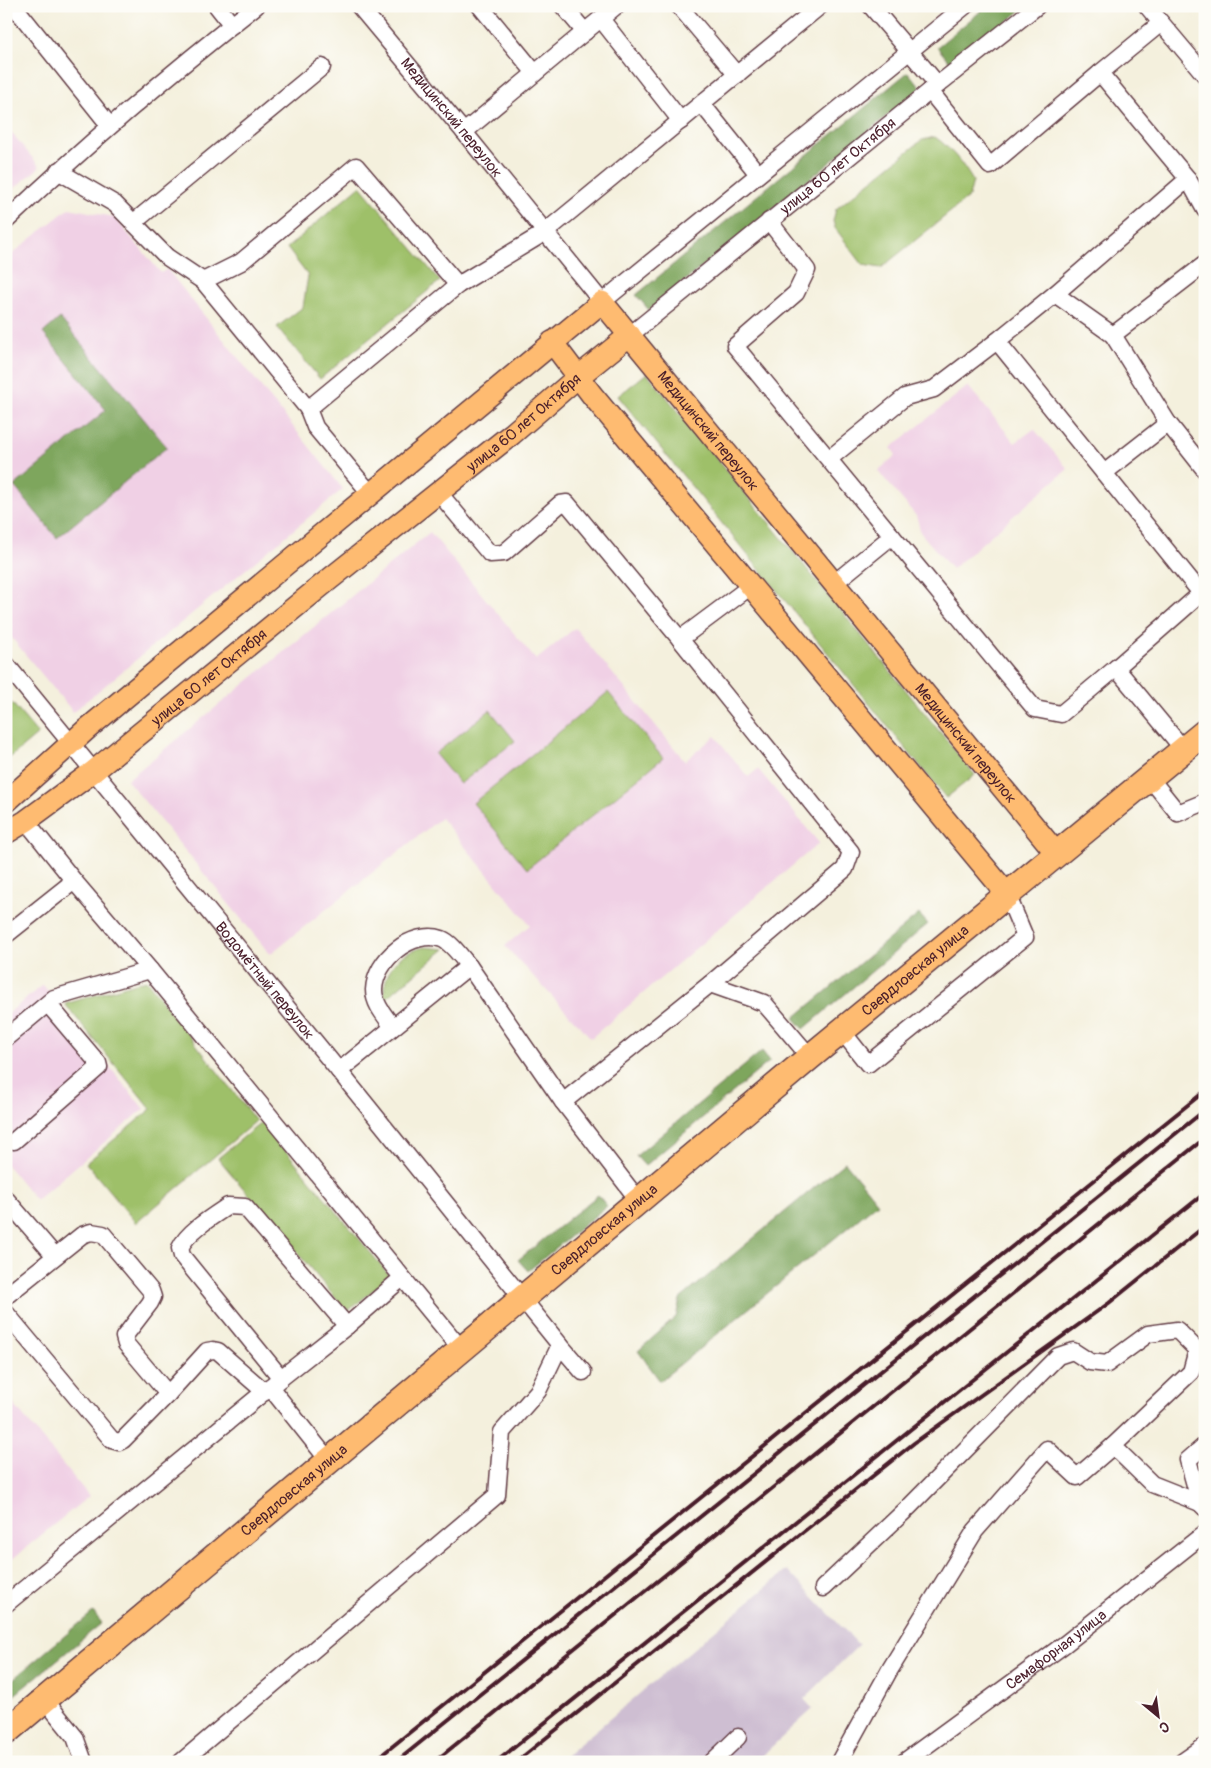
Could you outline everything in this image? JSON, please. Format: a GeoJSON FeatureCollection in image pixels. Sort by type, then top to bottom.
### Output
{"type":"FeatureCollection","features":[{"type":"Feature","properties":{"kind":"highway","name":"Свердловская улица"},"geometry":{"type":"LineString","coordinates":[[6,1732],[842,1031],[1205,732]]}},
{"type":"Feature","properties":{"kind":"main road","name":"Медицинский переулок"},"geometry":{"type":"LineString","coordinates":[[602,302],[1057,854]]}},
{"type":"Feature","properties":{"kind":"main road"},"geometry":{"type":"LineString","coordinates":[[6,802],[70,742],[602,302]]}},
{"type":"Feature","properties":{"kind":"main road","name":"улица 60 лет Октября"},"geometry":{"type":"LineString","coordinates":[[6,833],[26,821],[94,771],[320,586],[512,434],[630,335]]}},
{"type":"Feature","properties":{"kind":"main road"},"geometry":{"type":"LineString","coordinates":[[552,342],[578,377],[1007,894]]}},
{"type":"Feature","properties":{"kind":"street"},"geometry":{"type":"LineString","coordinates":[[14,6],[110,126]]}},
{"type":"Feature","properties":{"kind":"street"},"geometry":{"type":"LineString","coordinates":[[216,6],[232,25]]}},
{"type":"Feature","properties":{"kind":"street"},"geometry":{"type":"LineString","coordinates":[[6,222],[58,171],[110,126],[256,6]]}},
{"type":"Feature","properties":{"kind":"street","name":"Медицинский переулок"},"geometry":{"type":"LineString","coordinates":[[359,6],[602,302]]}},
{"type":"Feature","properties":{"kind":"street"},"geometry":{"type":"LineString","coordinates":[[480,6],[535,73]]}},
{"type":"Feature","properties":{"kind":"street"},"geometry":{"type":"LineString","coordinates":[[564,6],[585,32]]}},
{"type":"Feature","properties":{"kind":"street"},"geometry":{"type":"LineString","coordinates":[[464,132],[616,6]]}},
{"type":"Feature","properties":{"kind":"street"},"geometry":{"type":"LineString","coordinates":[[679,6],[736,75]]}},
{"type":"Feature","properties":{"kind":"street"},"geometry":{"type":"LineString","coordinates":[[871,6],[908,51],[990,166],[1160,23]]}},
{"type":"Feature","properties":{"kind":"street"},"geometry":{"type":"LineString","coordinates":[[602,302],[965,6]]}},
{"type":"Feature","properties":{"kind":"street","name":"улица 60 лет Октября"},"geometry":{"type":"LineString","coordinates":[[630,335],[1037,6]]}},
{"type":"Feature","properties":{"kind":"street"},"geometry":{"type":"LineString","coordinates":[[1147,6],[1160,23],[1203,68]]}},
{"type":"Feature","properties":{"kind":"street"},"geometry":{"type":"LineString","coordinates":[[308,409],[458,285],[544,233],[702,104],[814,8]]}},
{"type":"Feature","properties":{"kind":"street"},"geometry":{"type":"LineString","coordinates":[[601,18],[681,121]]}},
{"type":"Feature","properties":{"kind":"street"},"geometry":{"type":"LineString","coordinates":[[132,223],[322,67]]}},
{"type":"Feature","properties":{"kind":"street"},"geometry":{"type":"LineString","coordinates":[[1100,73],[1188,179],[1205,210]]}},
{"type":"Feature","properties":{"kind":"street"},"geometry":{"type":"LineString","coordinates":[[702,104],[758,174]]}},
{"type":"Feature","properties":{"kind":"street"},"geometry":{"type":"LineString","coordinates":[[203,281],[242,262],[356,166],[458,285]]}},
{"type":"Feature","properties":{"kind":"street"},"geometry":{"type":"LineString","coordinates":[[58,171],[115,204],[167,257],[203,281],[308,409],[315,426],[370,493]]}},
{"type":"Feature","properties":{"kind":"street"},"geometry":{"type":"LineString","coordinates":[[829,459],[905,397],[934,389],[997,341],[1055,294],[1188,179]]}},
{"type":"Feature","properties":{"kind":"street"},"geometry":{"type":"LineString","coordinates":[[769,221],[807,270],[796,293],[735,346],[1034,709],[1061,714],[1203,592],[997,341]]}},
{"type":"Feature","properties":{"kind":"street"},"geometry":{"type":"LineString","coordinates":[[1113,335],[1205,264]]}},
{"type":"Feature","properties":{"kind":"street"},"geometry":{"type":"LineString","coordinates":[[1055,294],[1113,335],[1168,423],[1205,470]]}},
{"type":"Feature","properties":{"kind":"street"},"geometry":{"type":"LineString","coordinates":[[1104,473],[1168,423]]}},
{"type":"Feature","properties":{"kind":"street"},"geometry":{"type":"LineString","coordinates":[[439,493],[490,554],[504,553],[560,504],[567,503],[680,639],[851,852],[845,870],[710,984],[563,1102]]}},
{"type":"Feature","properties":{"kind":"street"},"geometry":{"type":"LineString","coordinates":[[833,584],[892,536]]}},
{"type":"Feature","properties":{"kind":"street"},"geometry":{"type":"LineString","coordinates":[[680,639],[751,586]]}},
{"type":"Feature","properties":{"kind":"street"},"geometry":{"type":"LineString","coordinates":[[1116,668],[1184,750]]}},
{"type":"Feature","properties":{"kind":"street","name":"Водомётный переулок"},"geometry":{"type":"LineString","coordinates":[[9,673],[94,771],[583,1372]]}},
{"type":"Feature","properties":{"kind":"street"},"geometry":{"type":"LineString","coordinates":[[1149,777],[1178,813],[1205,802]]}},
{"type":"Feature","properties":{"kind":"street"},"geometry":{"type":"LineString","coordinates":[[26,821],[462,1350]]}},
{"type":"Feature","properties":{"kind":"street"},"geometry":{"type":"LineString","coordinates":[[6,935],[74,881]]}},
{"type":"Feature","properties":{"kind":"street"},"geometry":{"type":"LineString","coordinates":[[842,1031],[868,1064],[1026,937],[1007,894]]}},
{"type":"Feature","properties":{"kind":"street"},"geometry":{"type":"LineString","coordinates":[[393,1027],[378,1006],[374,991],[377,976],[387,958],[406,944],[425,936],[443,939],[459,954],[468,966],[563,1102],[639,1201]]}},
{"type":"Feature","properties":{"kind":"street"},"geometry":{"type":"LineString","coordinates":[[338,1071],[468,966]]}},
{"type":"Feature","properties":{"kind":"street"},"geometry":{"type":"LineString","coordinates":[[6,1038],[54,998],[150,970]]}},
{"type":"Feature","properties":{"kind":"street"},"geometry":{"type":"LineString","coordinates":[[710,984],[764,1002],[810,1058]]}},
{"type":"Feature","properties":{"kind":"street"},"geometry":{"type":"LineString","coordinates":[[14,1141],[99,1067],[98,1063],[48,1004]]}},
{"type":"Feature","properties":{"kind":"street"},"geometry":{"type":"LineString","coordinates":[[6,1198],[55,1256]]}},
{"type":"Feature","properties":{"kind":"street"},"geometry":{"type":"LineString","coordinates":[[329,1461],[272,1386],[182,1256],[180,1248],[183,1241],[210,1218],[228,1206],[245,1207],[347,1326]]}},
{"type":"Feature","properties":{"kind":"street"},"geometry":{"type":"LineString","coordinates":[[6,1296],[82,1235],[91,1232],[103,1234],[151,1291],[150,1303],[124,1337],[126,1344],[168,1394]]}},
{"type":"Feature","properties":{"kind":"street"},"geometry":{"type":"LineString","coordinates":[[6,1604],[347,1326],[402,1278]]}},
{"type":"Feature","properties":{"kind":"street"},"geometry":{"type":"LineString","coordinates":[[6,1313],[112,1440],[119,1442],[168,1394],[207,1351],[218,1351],[272,1386]]}},
{"type":"Feature","properties":{"kind":"street"},"geometry":{"type":"LineString","coordinates":[[823,1588],[910,1506],[1058,1356],[1073,1350],[1090,1362],[1107,1364],[1148,1334],[1177,1330],[1197,1350],[1191,1372],[1113,1446],[1077,1477],[1047,1449],[975,1531],[889,1671],[840,1760]]}},
{"type":"Feature","properties":{"kind":"street"},"geometry":{"type":"LineString","coordinates":[[181,1762],[497,1495],[502,1432],[538,1391],[560,1345]]}},
{"type":"Feature","properties":{"kind":"street"},"geometry":{"type":"LineString","coordinates":[[1202,1506],[1188,1460],[1205,1445]]}},
{"type":"Feature","properties":{"kind":"street"},"geometry":{"type":"LineString","coordinates":[[1113,1446],[1152,1484],[1202,1506]]}},
{"type":"Feature","properties":{"kind":"street","name":"Семафорная улица"},"geometry":{"type":"LineString","coordinates":[[904,1762],[1065,1644],[1205,1533]]}},
{"type":"Feature","properties":{"kind":"street"},"geometry":{"type":"LineString","coordinates":[[45,1700],[75,1737],[84,1762]]}},
{"type":"Feature","properties":{"kind":"street"},"geometry":{"type":"LineString","coordinates":[[712,1762],[738,1737]]}},
{"type":"Feature","properties":{"kind":"street"},"geometry":{"type":"LineString","coordinates":[[1182,1762],[1205,1746]]}},
{"type":"Feature","properties":{"kind":"shaded area"},"geometry":{"type":"Polygon","coordinates":[[[6,126],[40,167],[6,195],[6,126]]]}},
{"type":"Feature","properties":{"kind":"shaded area"},"geometry":{"type":"Polygon","coordinates":[[[69,208],[114,217],[161,273],[167,269],[343,489],[73,712],[6,631],[6,259],[69,208]]]}},
{"type":"Feature","properties":{"kind":"shaded area"},"geometry":{"type":"Polygon","coordinates":[[[968,386],[1015,443],[1034,429],[1068,469],[952,569],[920,532],[917,517],[878,471],[896,455],[891,448],[968,386]]]}},
{"type":"Feature","properties":{"kind":"shaded area"},"geometry":{"type":"Polygon","coordinates":[[[430,532],[536,660],[575,628],[685,761],[715,736],[748,777],[758,769],[819,843],[591,1038],[505,946],[530,925],[441,818],[270,954],[127,780],[430,532]]]}},
{"type":"Feature","properties":{"kind":"shaded area"},"geometry":{"type":"Polygon","coordinates":[[[43,985],[144,1109],[36,1200],[6,1164],[6,1015],[43,985]]]}},
{"type":"Feature","properties":{"kind":"shaded area"},"geometry":{"type":"Polygon","coordinates":[[[6,1395],[89,1496],[6,1564],[6,1395]]]}},
{"type":"Feature","properties":{"kind":"shaded area"},"geometry":{"type":"Polygon","coordinates":[[[787,1570],[859,1645],[804,1699],[813,1709],[755,1762],[558,1762],[787,1570]]]}},
{"type":"Feature","properties":{"kind":"green space"},"geometry":{"type":"Polygon","coordinates":[[[987,6],[1026,6],[953,66],[937,47],[987,6]]]}},
{"type":"Feature","properties":{"kind":"green space"},"geometry":{"type":"Polygon","coordinates":[[[908,72],[921,88],[649,310],[636,295],[908,72]]]}},
{"type":"Feature","properties":{"kind":"green space"},"geometry":{"type":"Polygon","coordinates":[[[935,137],[956,157],[973,181],[969,197],[881,268],[863,265],[835,228],[833,221],[836,209],[922,140],[935,137]]]}},
{"type":"Feature","properties":{"kind":"green space"},"geometry":{"type":"Polygon","coordinates":[[[360,186],[440,281],[320,379],[277,327],[303,307],[308,276],[287,248],[360,186]]]}},
{"type":"Feature","properties":{"kind":"green space"},"geometry":{"type":"Polygon","coordinates":[[[60,318],[167,447],[57,538],[14,486],[106,410],[43,333],[60,318]]]}},
{"type":"Feature","properties":{"kind":"green space"},"geometry":{"type":"Polygon","coordinates":[[[647,373],[975,775],[946,798],[618,396],[647,373]]]}},
{"type":"Feature","properties":{"kind":"green space"},"geometry":{"type":"Polygon","coordinates":[[[608,692],[663,758],[527,869],[473,803],[608,692]]]}},
{"type":"Feature","properties":{"kind":"green space"},"geometry":{"type":"Polygon","coordinates":[[[12,703],[38,734],[6,761],[6,708],[12,703]]]}},
{"type":"Feature","properties":{"kind":"green space"},"geometry":{"type":"Polygon","coordinates":[[[490,710],[515,741],[460,784],[435,754],[490,710]]]}},
{"type":"Feature","properties":{"kind":"green space"},"geometry":{"type":"Polygon","coordinates":[[[919,914],[928,924],[804,1029],[794,1018],[919,914]]]}},
{"type":"Feature","properties":{"kind":"green space"},"geometry":{"type":"Polygon","coordinates":[[[425,947],[445,949],[384,1000],[386,980],[393,965],[406,954],[425,947]]]}},
{"type":"Feature","properties":{"kind":"green space"},"geometry":{"type":"Polygon","coordinates":[[[146,980],[256,1121],[136,1223],[86,1163],[151,1109],[65,1004],[146,980]]]}},
{"type":"Feature","properties":{"kind":"green space"},"geometry":{"type":"Polygon","coordinates":[[[762,1051],[770,1061],[645,1166],[636,1156],[762,1051]]]}},
{"type":"Feature","properties":{"kind":"green space"},"geometry":{"type":"Polygon","coordinates":[[[262,1122],[390,1276],[347,1312],[218,1158],[262,1122]]]}},
{"type":"Feature","properties":{"kind":"green space"},"geometry":{"type":"Polygon","coordinates":[[[845,1162],[878,1203],[660,1381],[638,1351],[676,1317],[680,1299],[845,1162]]]}},
{"type":"Feature","properties":{"kind":"green space"},"geometry":{"type":"Polygon","coordinates":[[[598,1195],[607,1206],[528,1271],[518,1260],[598,1195]]]}},
{"type":"Feature","properties":{"kind":"green space"},"geometry":{"type":"Polygon","coordinates":[[[93,1612],[102,1623],[6,1702],[6,1685],[93,1612]]]}},
{"type":"Feature","properties":{"kind":"railway"},"geometry":{"type":"LineString","coordinates":[[373,1762],[1205,1091]]}},
{"type":"Feature","properties":{"kind":"railway"},"geometry":{"type":"LineString","coordinates":[[396,1762],[1205,1110]]}},
{"type":"Feature","properties":{"kind":"railway"},"geometry":{"type":"LineString","coordinates":[[434,1762],[1205,1138]]}},
{"type":"Feature","properties":{"kind":"railway"},"geometry":{"type":"LineString","coordinates":[[496,1762],[1205,1193]]}},
{"type":"Feature","properties":{"kind":"railway"},"geometry":{"type":"LineString","coordinates":[[516,1762],[914,1443],[1109,1303],[1205,1226]]}}]}
